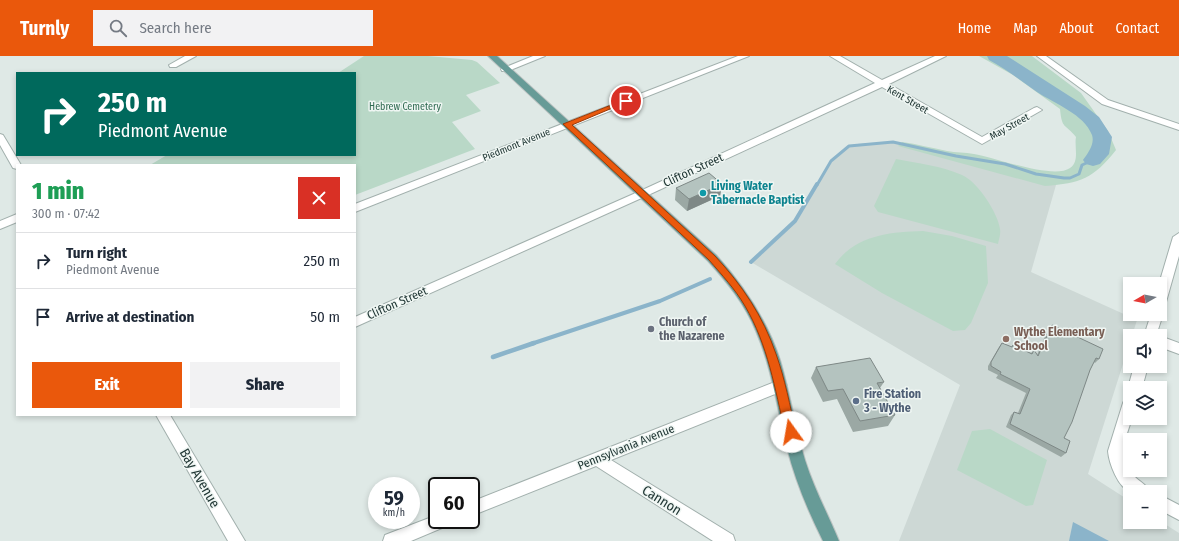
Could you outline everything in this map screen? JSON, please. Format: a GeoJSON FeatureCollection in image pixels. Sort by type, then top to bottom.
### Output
{"type":"FeatureCollection","features":[{"type":"Feature","properties":{"kind":"main road"},"geometry":{"type":"LineString","coordinates":[[492,56],[712,258],[731,279],[748,304],[762,330],[772,355],[805,485],[817,515],[831,541]]}},
{"type":"Feature","properties":{"kind":"street"},"geometry":{"type":"LineString","coordinates":[[173,66],[192,56]]}},
{"type":"Feature","properties":{"kind":"street"},"geometry":{"type":"LineString","coordinates":[[505,69],[541,56]]}},
{"type":"Feature","properties":{"kind":"street","name":"Piedmont Avenue"},"geometry":{"type":"LineString","coordinates":[[356,208],[567,124],[745,56]]}},
{"type":"Feature","properties":{"kind":"street","name":"Kent Street"},"geometry":{"type":"LineString","coordinates":[[834,56],[982,141]]}},
{"type":"Feature","properties":{"kind":"street","name":"Clifton Street"},"geometry":{"type":"LineString","coordinates":[[356,322],[642,194],[942,56]]}},
{"type":"Feature","properties":{"kind":"street"},"geometry":{"type":"LineString","coordinates":[[1041,56],[1105,102],[1179,127]]}},
{"type":"Feature","properties":{"kind":"street","name":"May Street"},"geometry":{"type":"LineString","coordinates":[[982,141],[1037,110]]}},
{"type":"Feature","properties":{"kind":"street"},"geometry":{"type":"LineString","coordinates":[[0,137],[16,164]]}},
{"type":"Feature","properties":{"kind":"street"},"geometry":{"type":"LineString","coordinates":[[7,149],[16,147]]}},
{"type":"Feature","properties":{"kind":"street"},"geometry":{"type":"LineString","coordinates":[[0,225],[16,218]]}},
{"type":"Feature","properties":{"kind":"street"},"geometry":{"type":"LineString","coordinates":[[1167,278],[1179,237]]}},
{"type":"Feature","properties":{"kind":"street"},"geometry":{"type":"LineString","coordinates":[[1167,344],[1179,348]]}},
{"type":"Feature","properties":{"kind":"street","name":"Pennsylvania Avenue"},"geometry":{"type":"LineString","coordinates":[[480,505],[780,386]]}},
{"type":"Feature","properties":{"kind":"street","name":"Bay Avenue"},"geometry":{"type":"LineString","coordinates":[[165,416],[237,541]]}},
{"type":"Feature","properties":{"kind":"street"},"geometry":{"type":"LineString","coordinates":[[1123,425],[1115,451],[1115,457],[1121,472],[1133,485]]}},
{"type":"Feature","properties":{"kind":"street","name":"Cannon"},"geometry":{"type":"LineString","coordinates":[[597,459],[727,541]]}},
{"type":"Feature","properties":{"kind":"street"},"geometry":{"type":"LineString","coordinates":[[1167,506],[1179,513]]}},
{"type":"Feature","properties":{"kind":"street"},"geometry":{"type":"LineString","coordinates":[[391,541],[428,526]]}},
{"type":"Feature","properties":{"kind":"shaded area","name":"Wythe Elementary School"},"geometry":{"type":"Polygon","coordinates":[[[893,142],[1058,178],[1031,272],[1123,314],[1123,321],[1137,321],[1134,329],[1123,329],[1123,364],[1088,474],[1123,496],[1123,529],[1167,529],[1167,525],[1179,533],[1179,541],[899,541],[960,385],[751,262],[772,245],[795,221],[824,171],[840,152],[849,146],[857,144],[893,142]]]}},
{"type":"Feature","properties":{"kind":"green space","name":"Hebrew Cemetery"},"geometry":{"type":"Polygon","coordinates":[[[364,56],[428,56],[472,60],[477,62],[500,83],[466,95],[481,111],[452,122],[475,149],[356,195],[356,164],[152,164],[165,156],[356,156],[356,72],[340,72],[364,56]]]}},
{"type":"Feature","properties":{"kind":"green space"},"geometry":{"type":"Polygon","coordinates":[[[979,56],[1032,56],[1081,93],[1108,131],[1116,150],[1108,160],[1085,178],[1068,183],[1045,186],[898,146],[902,142],[950,152],[974,154],[1037,170],[1062,171],[1073,165],[1076,158],[1076,137],[1063,123],[1060,109],[1013,75],[979,56]]]}},
{"type":"Feature","properties":{"kind":"green space"},"geometry":{"type":"Polygon","coordinates":[[[896,159],[946,169],[968,178],[986,198],[991,206],[1000,231],[998,244],[878,212],[874,206],[896,159]]]}},
{"type":"Feature","properties":{"kind":"green space"},"geometry":{"type":"Polygon","coordinates":[[[923,231],[952,236],[986,246],[988,283],[971,323],[965,330],[953,331],[882,293],[835,264],[843,254],[863,241],[898,232],[923,231]]]}},
{"type":"Feature","properties":{"kind":"green space"},"geometry":{"type":"Polygon","coordinates":[[[990,429],[1047,460],[1033,505],[1026,506],[957,470],[972,431],[990,429]]]}},
{"type":"Feature","properties":{"kind":"water"},"geometry":{"type":"Polygon","coordinates":[[[1073,522],[1109,541],[1069,541],[1073,522]]]}},
{"type":"Feature","properties":{"kind":"building"},"geometry":{"type":"Polygon","coordinates":[[[709,173],[722,184],[689,199],[676,188],[709,173]]]}},
{"type":"Feature","properties":{"kind":"building","name":"Wythe Elementary School"},"geometry":{"type":"Polygon","coordinates":[[[1052,325],[1103,349],[1099,359],[1096,358],[1090,370],[1072,422],[1064,438],[1070,441],[1066,453],[1010,424],[1014,412],[1020,414],[1030,389],[1000,374],[1001,372],[991,366],[991,362],[1002,343],[1012,347],[1013,345],[1032,354],[1034,350],[1038,356],[1052,325]]]}},
{"type":"Feature","properties":{"kind":"building"},"geometry":{"type":"Polygon","coordinates":[[[870,358],[884,382],[877,383],[895,415],[860,421],[843,389],[828,391],[816,367],[870,358]]]}},
{"type":"Feature","properties":{"kind":"waterway"},"geometry":{"type":"LineString","coordinates":[[995,56],[1046,90],[1078,109],[1092,121],[1098,128],[1102,137],[1099,154],[1093,160]]}},
{"type":"Feature","properties":{"kind":"waterway"},"geometry":{"type":"LineString","coordinates":[[817,185],[831,161],[849,146],[893,142],[956,156],[1005,164],[1036,174],[1064,178],[1070,178],[1079,174],[1082,165],[1093,160]]}},
{"type":"Feature","properties":{"kind":"waterway"},"geometry":{"type":"LineString","coordinates":[[751,262],[795,221],[817,184]]}},
{"type":"Feature","properties":{"kind":"waterway"},"geometry":{"type":"LineString","coordinates":[[534,343],[660,301],[710,279]]}},
{"type":"Feature","properties":{"kind":"waterway"},"geometry":{"type":"LineString","coordinates":[[493,357],[534,343]]}},
{"type":"Feature","properties":{"kind":"place","name":"Living Water Tabernacle Baptist"},"geometry":{"type":"Point","coordinates":[703,193]}},
{"type":"Feature","properties":{"kind":"place","name":"Church of the Nazarene"},"geometry":{"type":"Point","coordinates":[651,329]}},
{"type":"Feature","properties":{"kind":"place","name":"Wythe Elementary School"},"geometry":{"type":"Point","coordinates":[1006,339]}},
{"type":"Feature","properties":{"kind":"place","name":"Fire Station 3 - Wythe"},"geometry":{"type":"Point","coordinates":[856,401]}},
{"type":"Feature","properties":{"kind":"route"},"geometry":{"type":"LineString","coordinates":[[626,101],[567,124],[712,258],[731,279],[748,304],[762,330],[772,355],[791,432]]}}]}
